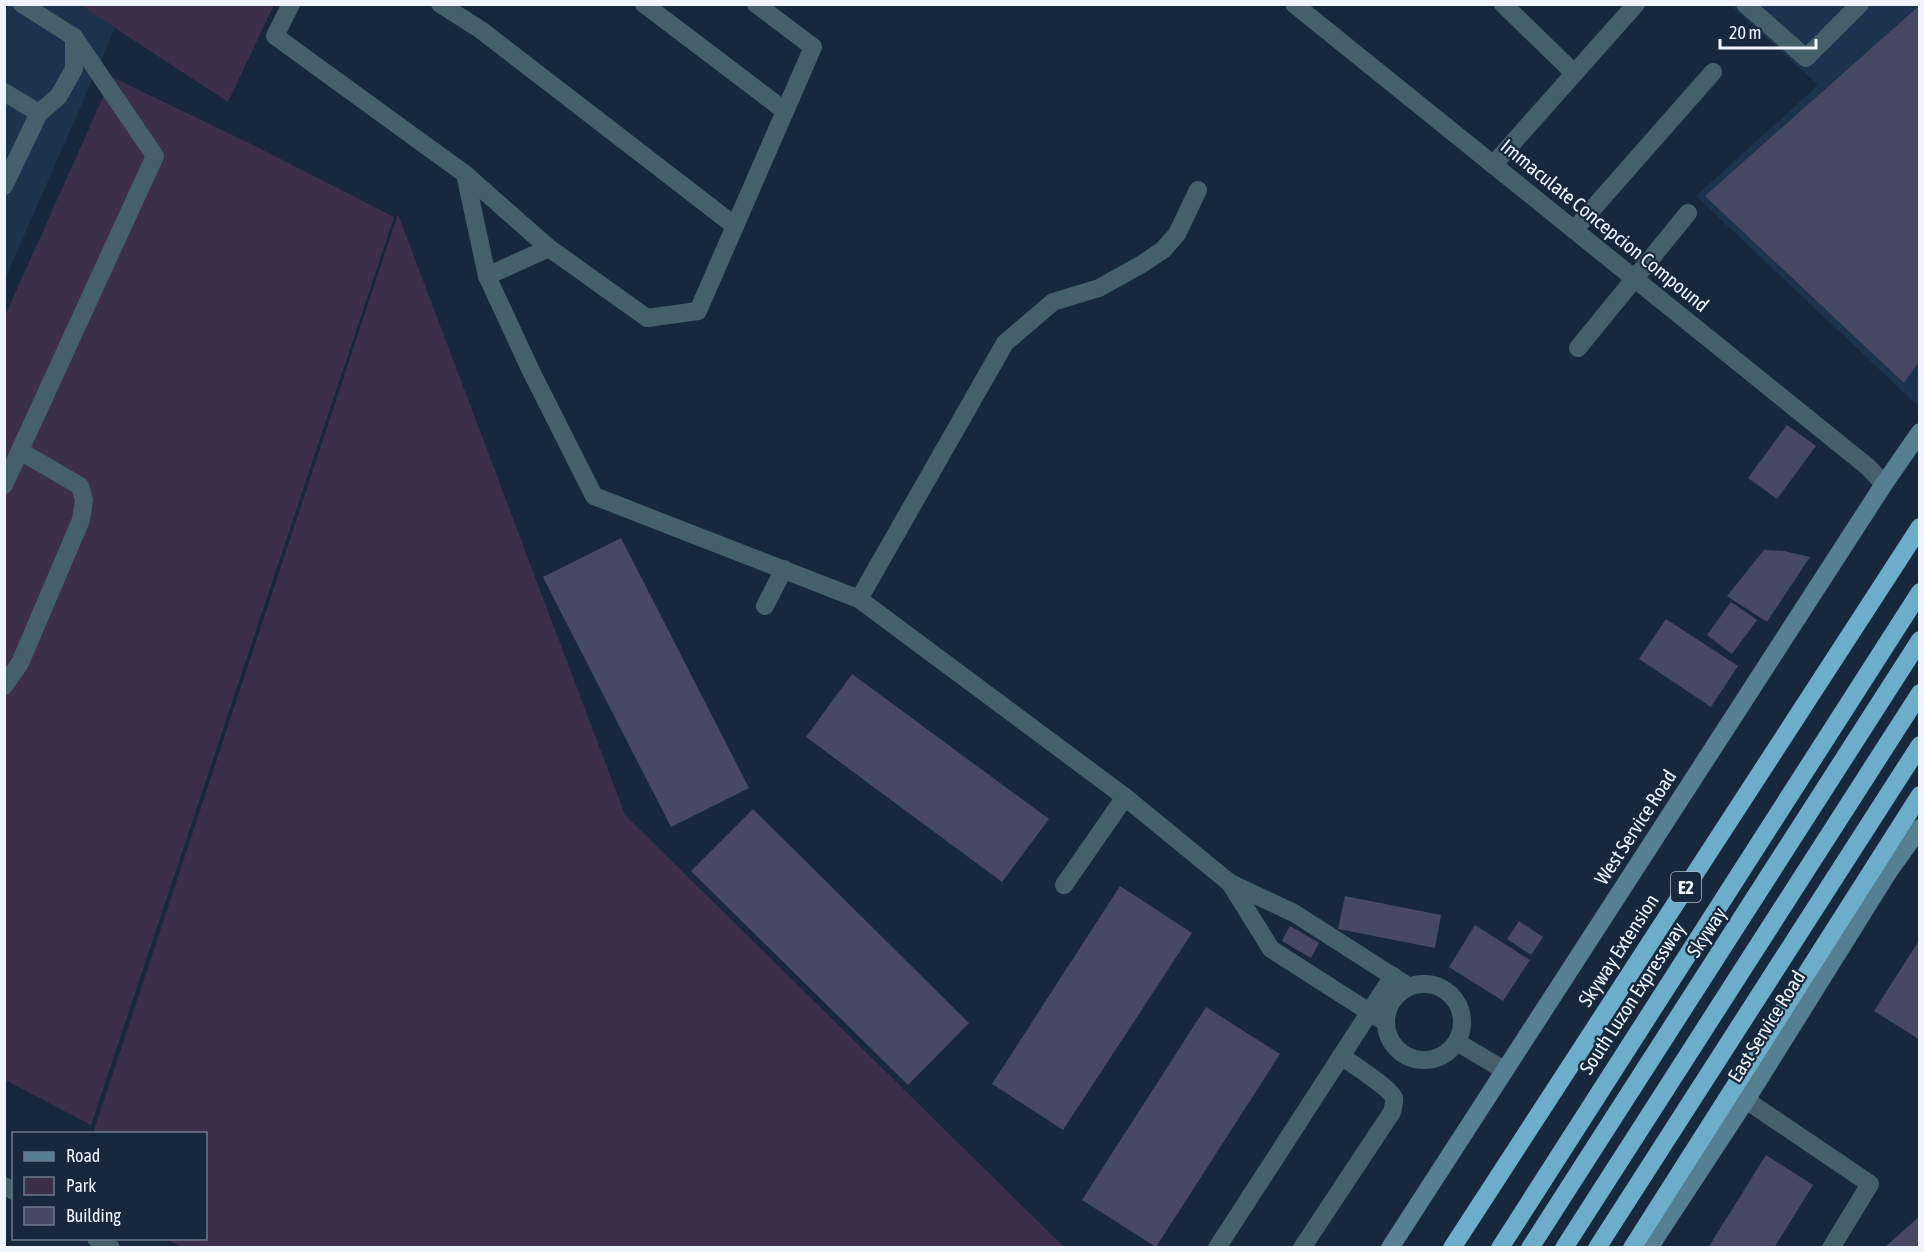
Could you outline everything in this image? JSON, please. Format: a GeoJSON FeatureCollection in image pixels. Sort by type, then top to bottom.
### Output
{"type":"FeatureCollection","features":[{"type":"Feature","properties":{"kind":"highway","name":"Skyway Extension"},"geometry":{"type":"LineString","coordinates":[[1452,1248],[1920,527]]}},
{"type":"Feature","properties":{"kind":"highway","name":"South Luzon Expressway"},"geometry":{"type":"LineString","coordinates":[[1500,1248],[1920,592]]}},
{"type":"Feature","properties":{"kind":"highway","name":"Skyway"},"geometry":{"type":"LineString","coordinates":[[1530,1248],[1920,640]]}},
{"type":"Feature","properties":{"kind":"highway"},"geometry":{"type":"LineString","coordinates":[[1564,1248],[1920,693]]}},
{"type":"Feature","properties":{"kind":"highway"},"geometry":{"type":"LineString","coordinates":[[1598,1248],[1920,745]]}},
{"type":"Feature","properties":{"kind":"highway"},"geometry":{"type":"LineString","coordinates":[[1632,1248],[1920,795]]}},
{"type":"Feature","properties":{"kind":"main road","name":"West Service Road"},"geometry":{"type":"LineString","coordinates":[[1390,1248],[1884,484],[1920,432]]}},
{"type":"Feature","properties":{"kind":"main road","name":"East Service Road"},"geometry":{"type":"LineString","coordinates":[[1649,1248],[1746,1100],[1889,871],[1920,828]]}},
{"type":"Feature","properties":{"kind":"street"},"geometry":{"type":"LineString","coordinates":[[4,485],[155,156],[74,37],[22,4]]}},
{"type":"Feature","properties":{"kind":"street"},"geometry":{"type":"LineString","coordinates":[[291,4],[275,36],[465,174],[549,248],[647,318],[698,311],[813,47],[756,4]]}},
{"type":"Feature","properties":{"kind":"street"},"geometry":{"type":"LineString","coordinates":[[440,4],[481,30],[735,226]]}},
{"type":"Feature","properties":{"kind":"street"},"geometry":{"type":"LineString","coordinates":[[644,4],[784,111]]}},
{"type":"Feature","properties":{"kind":"street","name":"Immaculate Concepcion Compound"},"geometry":{"type":"LineString","coordinates":[[1294,4],[1868,466],[1884,484]]}},
{"type":"Feature","properties":{"kind":"street"},"geometry":{"type":"LineString","coordinates":[[1503,4],[1574,73]]}},
{"type":"Feature","properties":{"kind":"street"},"geometry":{"type":"LineString","coordinates":[[1493,165],[1636,4]]}},
{"type":"Feature","properties":{"kind":"street"},"geometry":{"type":"LineString","coordinates":[[1745,4],[1806,58],[1860,4]]}},
{"type":"Feature","properties":{"kind":"street"},"geometry":{"type":"LineString","coordinates":[[4,186],[39,113],[58,97],[74,69],[74,37]]}},
{"type":"Feature","properties":{"kind":"street"},"geometry":{"type":"LineString","coordinates":[[1574,230],[1713,72]]}},
{"type":"Feature","properties":{"kind":"street"},"geometry":{"type":"LineString","coordinates":[[4,92],[39,113]]}},
{"type":"Feature","properties":{"kind":"street"},"geometry":{"type":"LineString","coordinates":[[465,174],[487,276],[531,371],[594,496],[859,599],[1125,797],[1230,883],[1294,913],[1400,981],[1429,983],[1440,987],[1456,1000],[1463,1021],[1462,1032],[1457,1042],[1438,1058],[1414,1059],[1403,1054],[1393,1045],[1387,1034],[1385,1022],[1391,1001],[1398,992],[1400,981]]}},
{"type":"Feature","properties":{"kind":"street"},"geometry":{"type":"LineString","coordinates":[[859,599],[1005,343],[1053,302],[1099,288],[1163,250],[1178,234],[1198,190]]}},
{"type":"Feature","properties":{"kind":"street"},"geometry":{"type":"LineString","coordinates":[[1578,348],[1688,213]]}},
{"type":"Feature","properties":{"kind":"street"},"geometry":{"type":"LineString","coordinates":[[487,276],[549,248]]}},
{"type":"Feature","properties":{"kind":"street"},"geometry":{"type":"LineString","coordinates":[[4,686],[20,663],[81,520],[84,500],[80,486],[21,451]]}},
{"type":"Feature","properties":{"kind":"street"},"geometry":{"type":"LineString","coordinates":[[765,606],[784,569]]}},
{"type":"Feature","properties":{"kind":"street"},"geometry":{"type":"LineString","coordinates":[[1064,885],[1125,797]]}},
{"type":"Feature","properties":{"kind":"street"},"geometry":{"type":"LineString","coordinates":[[1230,883],[1271,949],[1385,1022]]}},
{"type":"Feature","properties":{"kind":"street"},"geometry":{"type":"LineString","coordinates":[[1217,1248],[1369,1012],[1400,981]]}},
{"type":"Feature","properties":{"kind":"street"},"geometry":{"type":"LineString","coordinates":[[1457,1042],[1504,1070]]}},
{"type":"Feature","properties":{"kind":"street"},"geometry":{"type":"LineString","coordinates":[[1302,1248],[1392,1112],[1395,1101],[1390,1091],[1341,1056]]}},
{"type":"Feature","properties":{"kind":"street"},"geometry":{"type":"LineString","coordinates":[[1746,1100],[1870,1184],[1832,1248]]}},
{"type":"Feature","properties":{"kind":"street"},"geometry":{"type":"LineString","coordinates":[[98,1240],[111,1248]]}},
{"type":"Feature","properties":{"kind":"shaded area"},"geometry":{"type":"Polygon","coordinates":[[[5,5],[80,5],[115,28],[5,279],[5,5]]]}},
{"type":"Feature","properties":{"kind":"shaded area"},"geometry":{"type":"Polygon","coordinates":[[[1730,5],[1919,5],[1920,401],[1917,405],[1696,196],[1818,85],[1730,5]]]}},
{"type":"Feature","properties":{"kind":"green space"},"geometry":{"type":"Polygon","coordinates":[[[274,4],[228,102],[80,5],[274,4]]]}},
{"type":"Feature","properties":{"kind":"green space"},"geometry":{"type":"Polygon","coordinates":[[[112,77],[394,217],[91,1125],[5,1080],[5,316],[112,77]]]}},
{"type":"Feature","properties":{"kind":"green space"},"geometry":{"type":"Polygon","coordinates":[[[398,214],[625,815],[1064,1247],[182,1247],[168,1240],[207,1240],[207,1132],[93,1132],[398,214]]]}},
{"type":"Feature","properties":{"kind":"building"},"geometry":{"type":"Polygon","coordinates":[[[1920,5],[1920,360],[1904,383],[1705,196],[1920,5]]]}},
{"type":"Feature","properties":{"kind":"building"},"geometry":{"type":"Polygon","coordinates":[[[1787,425],[1816,446],[1777,499],[1748,478],[1787,425]]]}},
{"type":"Feature","properties":{"kind":"building"},"geometry":{"type":"Polygon","coordinates":[[[621,538],[749,788],[671,827],[543,577],[621,538]]]}},
{"type":"Feature","properties":{"kind":"building"},"geometry":{"type":"Polygon","coordinates":[[[1764,550],[1784,551],[1810,557],[1767,622],[1727,596],[1764,550]]]}},
{"type":"Feature","properties":{"kind":"building"},"geometry":{"type":"Polygon","coordinates":[[[1731,602],[1757,620],[1732,654],[1707,635],[1731,602]]]}},
{"type":"Feature","properties":{"kind":"building"},"geometry":{"type":"Polygon","coordinates":[[[1666,619],[1738,666],[1711,707],[1639,659],[1666,619]]]}},
{"type":"Feature","properties":{"kind":"building"},"geometry":{"type":"Polygon","coordinates":[[[852,674],[1049,819],[1002,882],[806,737],[852,674]]]}},
{"type":"Feature","properties":{"kind":"building"},"geometry":{"type":"Polygon","coordinates":[[[753,809],[969,1023],[908,1085],[691,871],[753,809]]]}},
{"type":"Feature","properties":{"kind":"building"},"geometry":{"type":"Polygon","coordinates":[[[1120,886],[1192,933],[1063,1130],[992,1084],[1120,886]]]}},
{"type":"Feature","properties":{"kind":"building"},"geometry":{"type":"Polygon","coordinates":[[[1345,896],[1441,915],[1435,948],[1338,929],[1345,896]]]}},
{"type":"Feature","properties":{"kind":"building"},"geometry":{"type":"Polygon","coordinates":[[[1519,921],[1543,937],[1531,955],[1507,939],[1519,921]]]}},
{"type":"Feature","properties":{"kind":"building"},"geometry":{"type":"Polygon","coordinates":[[[1475,925],[1530,960],[1503,1001],[1449,967],[1475,925]]]}},
{"type":"Feature","properties":{"kind":"building"},"geometry":{"type":"Polygon","coordinates":[[[1290,926],[1319,943],[1311,958],[1282,941],[1290,926]]]}},
{"type":"Feature","properties":{"kind":"building"},"geometry":{"type":"Polygon","coordinates":[[[1920,939],[1920,1040],[1874,1011],[1920,939]]]}},
{"type":"Feature","properties":{"kind":"building"},"geometry":{"type":"Polygon","coordinates":[[[1206,1007],[1280,1054],[1156,1247],[1082,1200],[1206,1007]]]}},
{"type":"Feature","properties":{"kind":"building"},"geometry":{"type":"Polygon","coordinates":[[[1766,1155],[1813,1185],[1774,1248],[1708,1248],[1766,1155]]]}},
{"type":"Feature","properties":{"kind":"building"},"geometry":{"type":"Polygon","coordinates":[[[1920,1216],[1920,1248],[1884,1248],[1920,1216]]]}}]}
